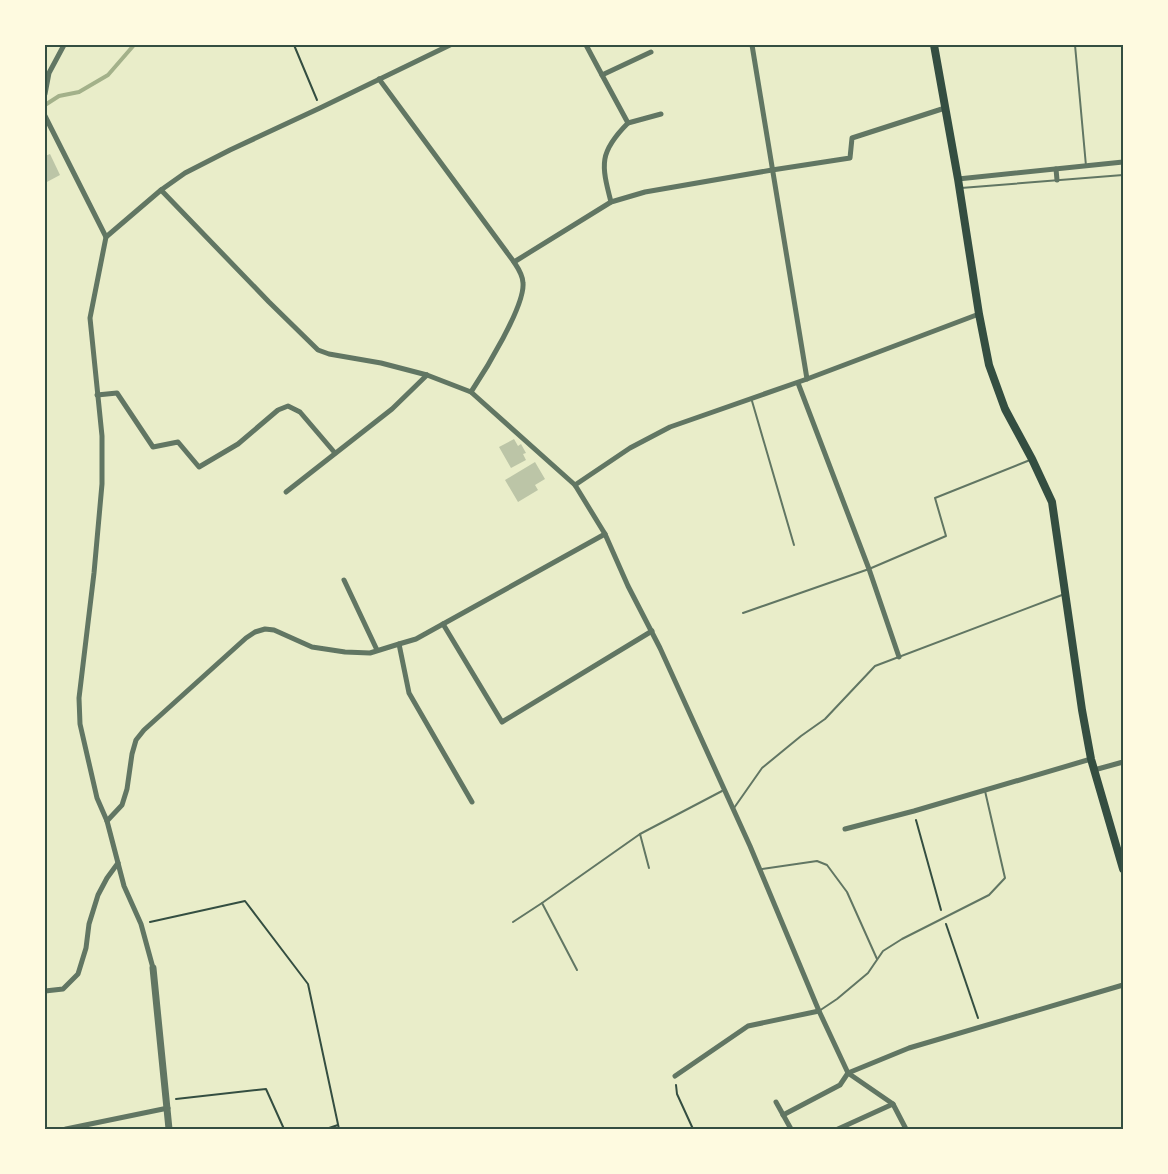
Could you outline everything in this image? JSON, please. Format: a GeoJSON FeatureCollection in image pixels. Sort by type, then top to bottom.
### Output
{"type":"FeatureCollection","features":[{"type":"Feature","properties":{"kind":"main road"},"geometry":{"type":"LineString","coordinates":[[934,45],[989,365],[1005,409],[1052,502],[1082,710],[1094,770],[1123,869]]}},
{"type":"Feature","properties":{"kind":"street"},"geometry":{"type":"LineString","coordinates":[[45,94],[49,73],[64,45]]}},
{"type":"Feature","properties":{"kind":"street"},"geometry":{"type":"LineString","coordinates":[[430,45],[434,53]]}},
{"type":"Feature","properties":{"kind":"street"},"geometry":{"type":"LineString","coordinates":[[106,237],[161,190],[185,173],[450,45]]}},
{"type":"Feature","properties":{"kind":"street"},"geometry":{"type":"LineString","coordinates":[[586,45],[628,123]]}},
{"type":"Feature","properties":{"kind":"street"},"geometry":{"type":"LineString","coordinates":[[752,45],[807,380]]}},
{"type":"Feature","properties":{"kind":"street"},"geometry":{"type":"LineString","coordinates":[[602,75],[651,52]]}},
{"type":"Feature","properties":{"kind":"street"},"geometry":{"type":"LineString","coordinates":[[379,80],[514,262],[524,280],[520,302],[496,351],[471,392]]}},
{"type":"Feature","properties":{"kind":"street"},"geometry":{"type":"LineString","coordinates":[[514,262],[611,202],[645,192],[850,158],[852,138],[945,108]]}},
{"type":"Feature","properties":{"kind":"street"},"geometry":{"type":"LineString","coordinates":[[611,202],[603,166],[606,151],[616,135],[628,123],[661,114]]}},
{"type":"Feature","properties":{"kind":"street"},"geometry":{"type":"LineString","coordinates":[[45,116],[106,237],[90,318],[102,436],[102,484],[79,698],[80,724],[97,798],[107,821],[124,886],[141,924],[153,968],[170,1129]]}},
{"type":"Feature","properties":{"kind":"street"},"geometry":{"type":"LineString","coordinates":[[959,184],[997,176],[1122,164]]}},
{"type":"Feature","properties":{"kind":"street"},"geometry":{"type":"LineString","coordinates":[[1056,169],[1057,180]]}},
{"type":"Feature","properties":{"kind":"street"},"geometry":{"type":"LineString","coordinates":[[997,176],[998,185]]}},
{"type":"Feature","properties":{"kind":"street"},"geometry":{"type":"LineString","coordinates":[[161,190],[268,302],[318,350],[427,375],[471,392],[575,485],[605,534],[628,586],[652,631],[734,808],[819,1011],[848,1073],[893,1104],[906,1129]]}},
{"type":"Feature","properties":{"kind":"street"},"geometry":{"type":"LineString","coordinates":[[575,485],[630,448],[670,427],[807,380],[979,314]]}},
{"type":"Feature","properties":{"kind":"street"},"geometry":{"type":"LineString","coordinates":[[286,492],[392,409],[427,375]]}},
{"type":"Feature","properties":{"kind":"street"},"geometry":{"type":"LineString","coordinates":[[798,383],[869,569],[899,657]]}},
{"type":"Feature","properties":{"kind":"street"},"geometry":{"type":"LineString","coordinates":[[97,394],[117,393],[153,447],[178,442],[199,467],[238,444],[278,410],[288,406],[300,412],[335,453]]}},
{"type":"Feature","properties":{"kind":"street"},"geometry":{"type":"LineString","coordinates":[[107,821],[122,805],[136,740],[144,730],[255,632],[265,629],[274,630],[312,647],[370,653],[416,639],[605,534]]}},
{"type":"Feature","properties":{"kind":"street"},"geometry":{"type":"LineString","coordinates":[[344,580],[377,650]]}},
{"type":"Feature","properties":{"kind":"street"},"geometry":{"type":"LineString","coordinates":[[442,624],[502,722],[652,631]]}},
{"type":"Feature","properties":{"kind":"street"},"geometry":{"type":"LineString","coordinates":[[399,644],[409,693],[472,802]]}},
{"type":"Feature","properties":{"kind":"street"},"geometry":{"type":"LineString","coordinates":[[845,829],[986,791],[1092,759]]}},
{"type":"Feature","properties":{"kind":"street"},"geometry":{"type":"LineString","coordinates":[[1094,770],[1123,762]]}},
{"type":"Feature","properties":{"kind":"street"},"geometry":{"type":"LineString","coordinates":[[45,991],[63,989],[78,974],[98,895],[118,863]]}},
{"type":"Feature","properties":{"kind":"street"},"geometry":{"type":"LineString","coordinates":[[783,1115],[840,1085],[848,1073],[909,1048],[1123,985]]}},
{"type":"Feature","properties":{"kind":"street"},"geometry":{"type":"LineString","coordinates":[[675,1077],[748,1026],[819,1011]]}},
{"type":"Feature","properties":{"kind":"street"},"geometry":{"type":"LineString","coordinates":[[776,1102],[790,1129]]}},
{"type":"Feature","properties":{"kind":"street"},"geometry":{"type":"LineString","coordinates":[[66,1129],[167,1103]]}},
{"type":"Feature","properties":{"kind":"street"},"geometry":{"type":"LineString","coordinates":[[838,1129],[893,1104]]}},
{"type":"Feature","properties":{"kind":"lane"},"geometry":{"type":"LineString","coordinates":[[1075,45],[1086,166]]}},
{"type":"Feature","properties":{"kind":"lane"},"geometry":{"type":"LineString","coordinates":[[959,184],[998,185],[1123,175]]}},
{"type":"Feature","properties":{"kind":"lane"},"geometry":{"type":"LineString","coordinates":[[751,398],[794,545]]}},
{"type":"Feature","properties":{"kind":"lane"},"geometry":{"type":"LineString","coordinates":[[743,613],[869,569],[946,536],[934,498],[1032,459]]}},
{"type":"Feature","properties":{"kind":"lane"},"geometry":{"type":"LineString","coordinates":[[734,808],[762,768],[825,719],[875,666],[1065,594]]}},
{"type":"Feature","properties":{"kind":"lane"},"geometry":{"type":"LineString","coordinates":[[513,922],[640,834],[725,790]]}},
{"type":"Feature","properties":{"kind":"lane"},"geometry":{"type":"LineString","coordinates":[[819,1011],[868,973],[883,951],[989,895],[1005,878],[986,791]]}},
{"type":"Feature","properties":{"kind":"lane"},"geometry":{"type":"LineString","coordinates":[[640,834],[649,868]]}},
{"type":"Feature","properties":{"kind":"lane"},"geometry":{"type":"LineString","coordinates":[[760,869],[817,861],[827,865],[847,892],[877,959]]}},
{"type":"Feature","properties":{"kind":"lane"},"geometry":{"type":"LineString","coordinates":[[542,903],[577,970]]}},
{"type":"Feature","properties":{"kind":"path"},"geometry":{"type":"LineString","coordinates":[[294,45],[320,108]]}},
{"type":"Feature","properties":{"kind":"path"},"geometry":{"type":"LineString","coordinates":[[141,924],[245,901],[308,984],[339,1129]]}},
{"type":"Feature","properties":{"kind":"path"},"geometry":{"type":"LineString","coordinates":[[675,1077],[677,1094],[693,1129]]}},
{"type":"Feature","properties":{"kind":"path"},"geometry":{"type":"LineString","coordinates":[[167,1103],[266,1089],[284,1129]]}},
{"type":"Feature","properties":{"kind":"path"},"geometry":{"type":"LineString","coordinates":[[326,1129],[338,1125]]}},
{"type":"Feature","properties":{"kind":"building"},"geometry":{"type":"Polygon","coordinates":[[[50,154],[60,175],[45,183],[45,156],[50,154]]]}},
{"type":"Feature","properties":{"kind":"building"},"geometry":{"type":"Polygon","coordinates":[[[514,439],[518,446],[521,444],[526,453],[523,454],[526,460],[511,468],[499,447],[514,439]]]}},
{"type":"Feature","properties":{"kind":"building"},"geometry":{"type":"Polygon","coordinates":[[[535,462],[545,479],[535,485],[538,490],[518,502],[505,480],[535,462]]]}},
{"type":"Feature","properties":{"kind":"waterway"},"geometry":{"type":"LineString","coordinates":[[45,105],[59,96],[79,92],[108,75],[134,45]]}}]}
